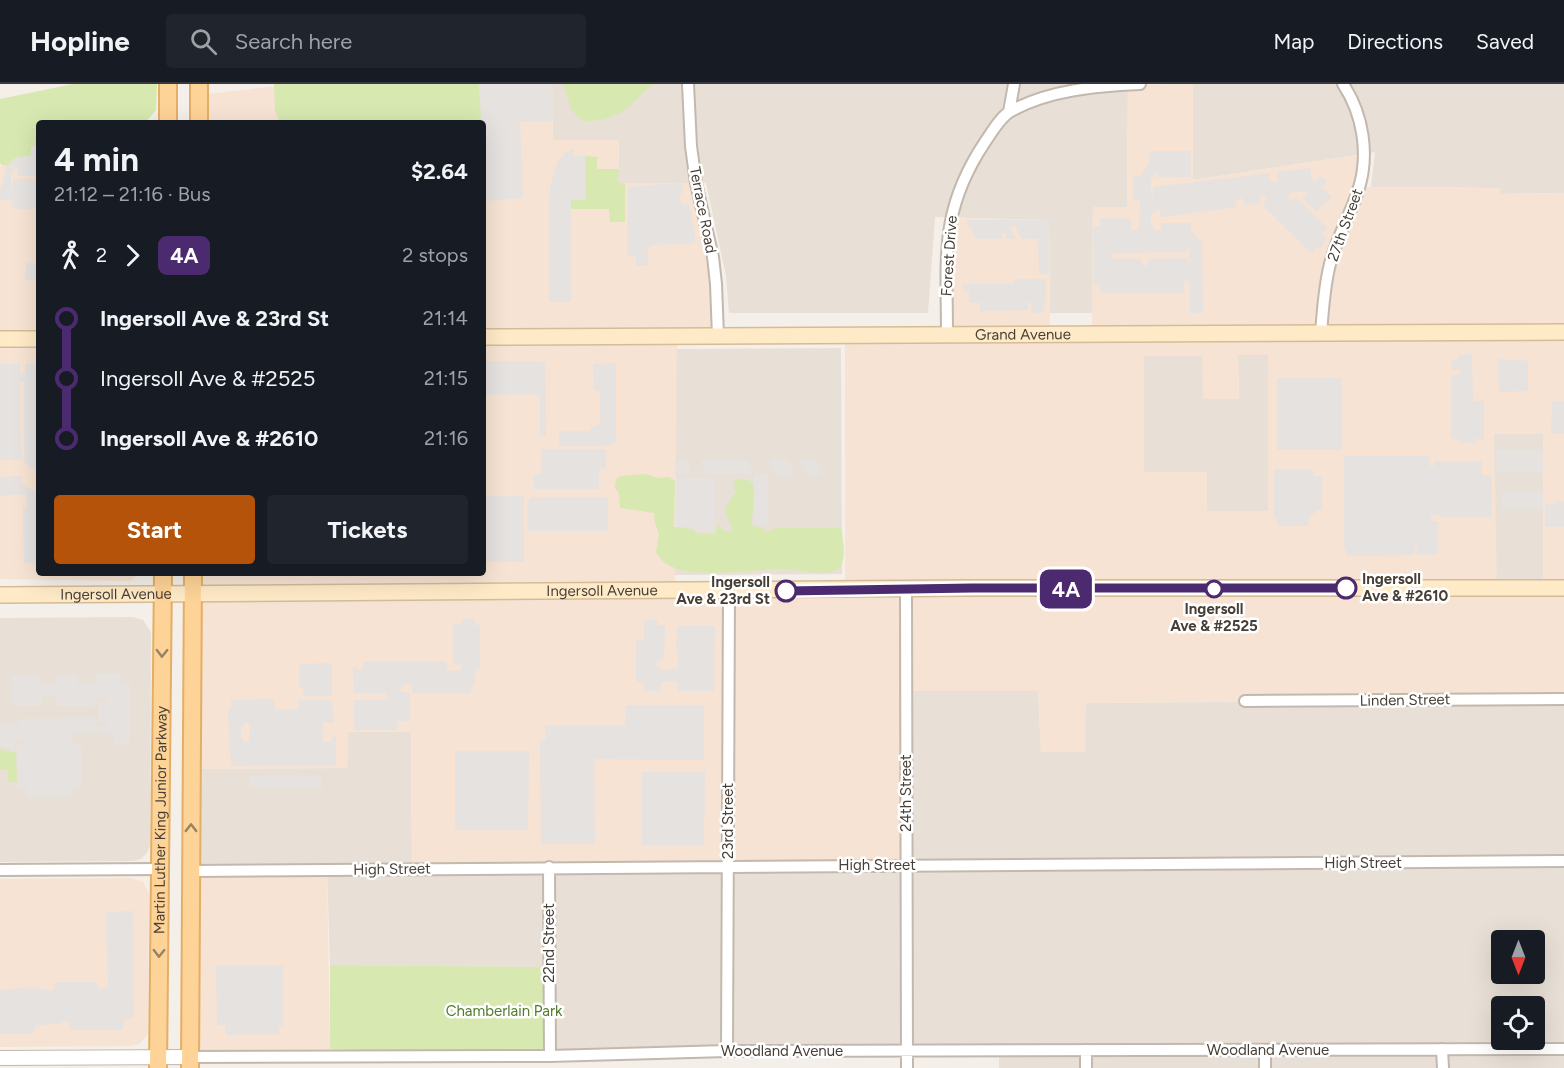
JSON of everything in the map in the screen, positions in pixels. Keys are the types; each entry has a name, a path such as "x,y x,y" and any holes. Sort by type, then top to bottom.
{"main road":[{"path":"168,84 168,115"},
{"path":"198,120 199,89"},
{"name":"Grand Avenue","path":"486,337 1564,332"},
{"path":"0,339 36,339"},
{"name":"Martin Luther King Junior Parkway","path":"158,1062 163,576"},
{"name":"Martin Luther King Junior Parkway","path":"190,1062 193,576"},
{"name":"Ingersoll Avenue","path":"0,594 1564,588"}],"street":[{"name":"Terrace Road","path":"688,84 691,146 716,284 718,336"},
{"path":"1009,112 1014,84"},
{"name":"Forest Drive","path":"947,334 947,241 956,196 968,167 995,127 1009,112 1023,105 1075,90 1140,84"},
{"name":"27th Street","path":"1321,333 1330,263 1359,188 1364,154 1362,125 1343,84"},
{"name":"24th Street","path":"906,590 908,1068"},
{"name":"23rd Street","path":"727,1051 729,591"},
{"name":"Linden Street","path":"1245,701 1564,699"},
{"name":"High Street","path":"191,871 1564,861"},
{"name":"22nd Street","path":"549,867 550,1056"},
{"path":"0,870 160,869"},
{"path":"1442,1049 1443,1068"},
{"name":"Woodland Avenue","path":"0,1058 20,1063 550,1056 727,1051 1564,1049"},
{"path":"1086,1050 1086,1068"},
{"path":"1265,1050 1265,1068"}],"shaded area":[{"path":"295,84 552,84 553,140 619,140 618,183 696,183 713,257 718,336 677,337 675,591 845,590 845,335 947,334 950,218 1049,220 1050,334 1092,334 1093,207 1127,207 1128,85 1193,84 1193,180 1364,154 1360,187 1500,188 1500,194 1564,193 1564,699 1086,703 1085,752 1041,752 1038,691 907,691 907,865 412,868 411,732 348,732 347,768 191,769 193,576 486,576 486,120 199,120 199,95","holes":["1238,355 1268,355 1268,511 1207,511 1207,472 1144,472 1144,356 1202,356 1203,399 1239,399","1494,434 1543,434 1543,587 1497,588"]},
{"path":"479,84 552,84 553,121 520,122 523,198 486,201 486,120 481,120"},
{"path":"552,84 1128,84 1127,207 1093,208 1092,313 1050,313 1049,220 935,217 928,313 729,313 726,276 706,183 618,183 619,140 553,141"},
{"path":"1193,84 1564,84 1564,193 1500,194 1499,188 1371,187 1375,152 1193,180"},
{"path":"36,141 36,576 136,576 130,581 0,579 0,169 7,143"},
{"path":"31,146 36,146 36,176 18,176 18,169 14,168 11,185 13,186 13,179 36,179 36,209 12,209 12,201 0,200 0,191 7,166 16,158 31,155"},
{"path":"574,149 574,156 585,156 586,200 571,200 571,302 549,302 551,183 557,163 564,154"},
{"path":"1150,151 1191,151 1191,177 1158,177 1157,171 1151,180 1151,195 1153,196 1154,187 1270,173 1270,179 1274,183 1277,180 1277,172 1310,168 1311,177 1315,181 1321,176 1327,181 1322,187 1332,197 1316,212 1303,198 1308,193 1307,191 1292,192 1287,198 1291,201 1296,197 1327,228 1322,234 1326,237 1321,249 1316,248 1311,253 1263,206 1267,198 1263,195 1260,196 1261,204 1244,205 1243,199 1240,198 1235,202 1236,207 1161,217 1160,209 1158,209 1151,215 1151,225 1156,231 1161,230 1161,223 1191,223 1191,231 1202,243 1203,313 1190,313 1190,283 1188,280 1184,281 1184,293 1101,293 1100,285 1093,284 1093,227 1100,226 1100,218 1131,219 1131,230 1139,228 1140,200 1133,200 1133,176 1140,176 1149,164","holes":["1187,245 1190,250 1189,266 1187,258 1148,259 1148,264 1145,266 1142,265 1141,259 1112,258 1112,253 1185,252"]},
{"path":"681,183 683,191 680,200 683,205 689,204 695,243 650,245 648,266 636,266 636,257 627,255 628,187"},
{"path":"967,220 1049,220 1049,274 1039,274 1038,239 1022,239 1015,226 1012,226 1011,229 1016,239 1006,239 1006,233 1003,233 1002,239 976,239 971,228 967,226"},
{"path":"27,263 36,263 36,280 24,280"},
{"path":"1014,279 1046,279 1044,313 1032,313 1031,302 1028,302 1028,310 980,311 980,303 969,302 969,292 963,290 963,284 1013,284"},
{"path":"841,348 842,574 675,575 676,349"},
{"path":"1472,354 1473,401 1484,401 1484,439 1475,439 1475,443 1460,443 1460,439 1451,439 1451,376 1460,375 1460,370 1451,370 1451,360 1457,360 1460,355"},
{"path":"1238,355 1268,355 1269,511 1207,512 1206,472 1144,472 1144,356 1203,356 1239,398"},
{"path":"1498,359 1528,361 1528,391 1499,392"},
{"path":"486,361 545,362 546,436 540,436 540,395 486,395"},
{"path":"616,363 616,443 606,446 559,446 559,431 590,431 591,428 600,424 600,391 594,390 593,364"},
{"path":"0,364 20,364 20,374 25,373 25,364 36,364 36,470 24,461 24,382 20,382 21,460 0,460"},
{"path":"1277,378 1342,378 1342,450 1277,450"},
{"path":"1552,401 1564,401 1564,434 1551,434"},
{"path":"1493,434 1543,434 1543,588 1496,588"},
{"path":"541,449 606,449 606,468 599,469 599,489 534,489 534,475 541,474"},
{"path":"1496,450 1543,450 1543,473 1496,473"},
{"path":"1344,456 1429,456 1430,466 1433,467 1435,461 1482,461 1482,475 1492,475 1492,517 1439,517 1439,514 1431,516 1431,521 1438,521 1437,553 1431,555 1417,555 1417,546 1415,546 1414,555 1347,556 1344,546"},
{"path":"816,459 822,474 807,475 800,460"},
{"path":"675,460 689,460 690,475 675,475"},
{"path":"700,460 747,460 753,474 706,474"},
{"path":"769,460 789,460 794,475 775,475"},
{"path":"1274,469 1312,469 1314,476 1322,476 1322,510 1317,510 1308,520 1309,526 1278,526 1276,517 1274,517"},
{"path":"754,474 768,474 768,525 754,525"},
{"path":"22,476 22,485 36,492 36,563 24,563 23,507 27,507 26,494 0,496 0,477"},
{"path":"676,478 715,478 715,532 695,532 695,527 676,527"},
{"path":"1502,492 1543,492 1543,509 1502,509"},
{"path":"486,496 524,496 524,562 486,562"},
{"path":"532,497 608,497 608,531 527,531 527,503"},
{"path":"1555,501 1564,501 1564,527 1545,527 1545,504 1555,504"},
{"path":"133,617 143,620 151,632 150,845 147,853 141,859 133,861 0,862 0,618"},
{"path":"462,619 475,619 475,625 480,625 480,668 475,669 475,684 471,685 471,693 412,693 412,684 406,684 401,687 400,691 410,693 410,721 398,721 397,730 354,730 354,700 385,700 388,697 385,693 354,693 353,666 361,671 363,662 446,661 448,671 461,670 462,664 453,664 453,624 462,624"},
{"path":"644,620 657,620 658,625 665,625 664,659 657,661 657,666 661,669 678,667 676,648 678,626 715,626 714,691 678,691 678,683 675,681 661,682 660,691 644,691 644,683 636,681 636,641 644,639"},
{"path":"332,663 332,696 304,696 303,687 299,687 299,664"},
{"path":"76,674 78,684 96,684 96,674 121,674 121,684 130,684 130,743 115,743 114,733 72,733 73,744 81,745 81,788 71,789 71,797 27,798 27,789 17,789 17,745 24,745 25,742 15,740 13,749 0,745 0,721 15,727 18,719 95,718 96,726 103,727 108,722 99,721 99,702 106,702 108,699 95,697 95,706 56,706 56,697 42,697 41,706 12,706 12,675 40,675 41,685 56,684 57,675"},
{"path":"906,691 1038,691 1041,752 1086,703 1564,699 1564,1068 999,1068 999,1051 550,1056 546,967 330,965 327,869 191,871 191,769 347,768 348,732 411,732 412,868"},
{"path":"274,699 275,709 296,710 299,708 299,700 332,700 334,723 323,723 322,739 324,742 330,742 336,734 336,765 231,766 228,710 231,709 231,700","holes":["247,722 250,725 249,740 247,742 241,737 241,727"]},
{"path":"626,705 704,705 704,760 594,759 595,844 541,844 540,740 546,740 545,725 625,725"},
{"path":"455,751 529,751 528,830 455,830"},
{"path":"642,772 705,772 704,845 642,845"},
{"path":"249,776 318,776 322,780 322,788 249,788"},
{"path":"327,869 330,1049 219,1050 190,1057 191,871"},
{"path":"130,878 143,882 149,894 148,1032 146,1037 139,1044 131,1046 0,1047 0,879"},
{"path":"133,911 134,1018 124,1019 123,1030 70,1030 70,1022 63,1021 61,1024 35,1025 33,1034 0,1034 0,990 34,987 52,991 55,982 97,982 98,989 108,988 106,912"},
{"path":"283,965 283,1025 279,1027 279,1034 226,1035 225,1025 217,1025 216,966"}],"green space":[{"path":"73,84 157,84 156,110 148,120 36,120 36,146 31,146 31,155 16,158 7,166 0,164 0,99"},
{"path":"274,84 479,84 482,120 279,120 275,110"},
{"path":"563,84 653,84 615,116 583,121 572,111"},
{"path":"585,156 597,157 597,169 619,169 618,183 625,183 625,222 610,222 609,209 571,209 571,200 585,200"},
{"path":"646,474 658,478 669,477 675,481 674,527 692,529 696,533 715,534 718,524 724,531 731,531 732,526 726,509 736,492 733,484 737,479 749,481 754,487 752,525 767,532 776,528 840,528 844,550 843,561 838,569 827,572 783,569 714,573 678,569 664,562 656,552 659,534 654,513 620,508 619,493 615,488 616,479 621,476"},
{"path":"0,749 16,753 17,782 8,782 8,770 0,770"},
{"name":"Chamberlain Park","path":"330,965 546,967 550,1056 330,1049"}],"bus line":[{"name":"4A","path":"786,591 972,588 1346,588"}],"place":[{"name":"Ingersoll Ave & #2610","path":"1346,588"},
{"name":"Ingersoll Ave & #2525","path":"1214,589"},
{"name":"Ingersoll Ave & 23rd St","path":"786,591"}]}
